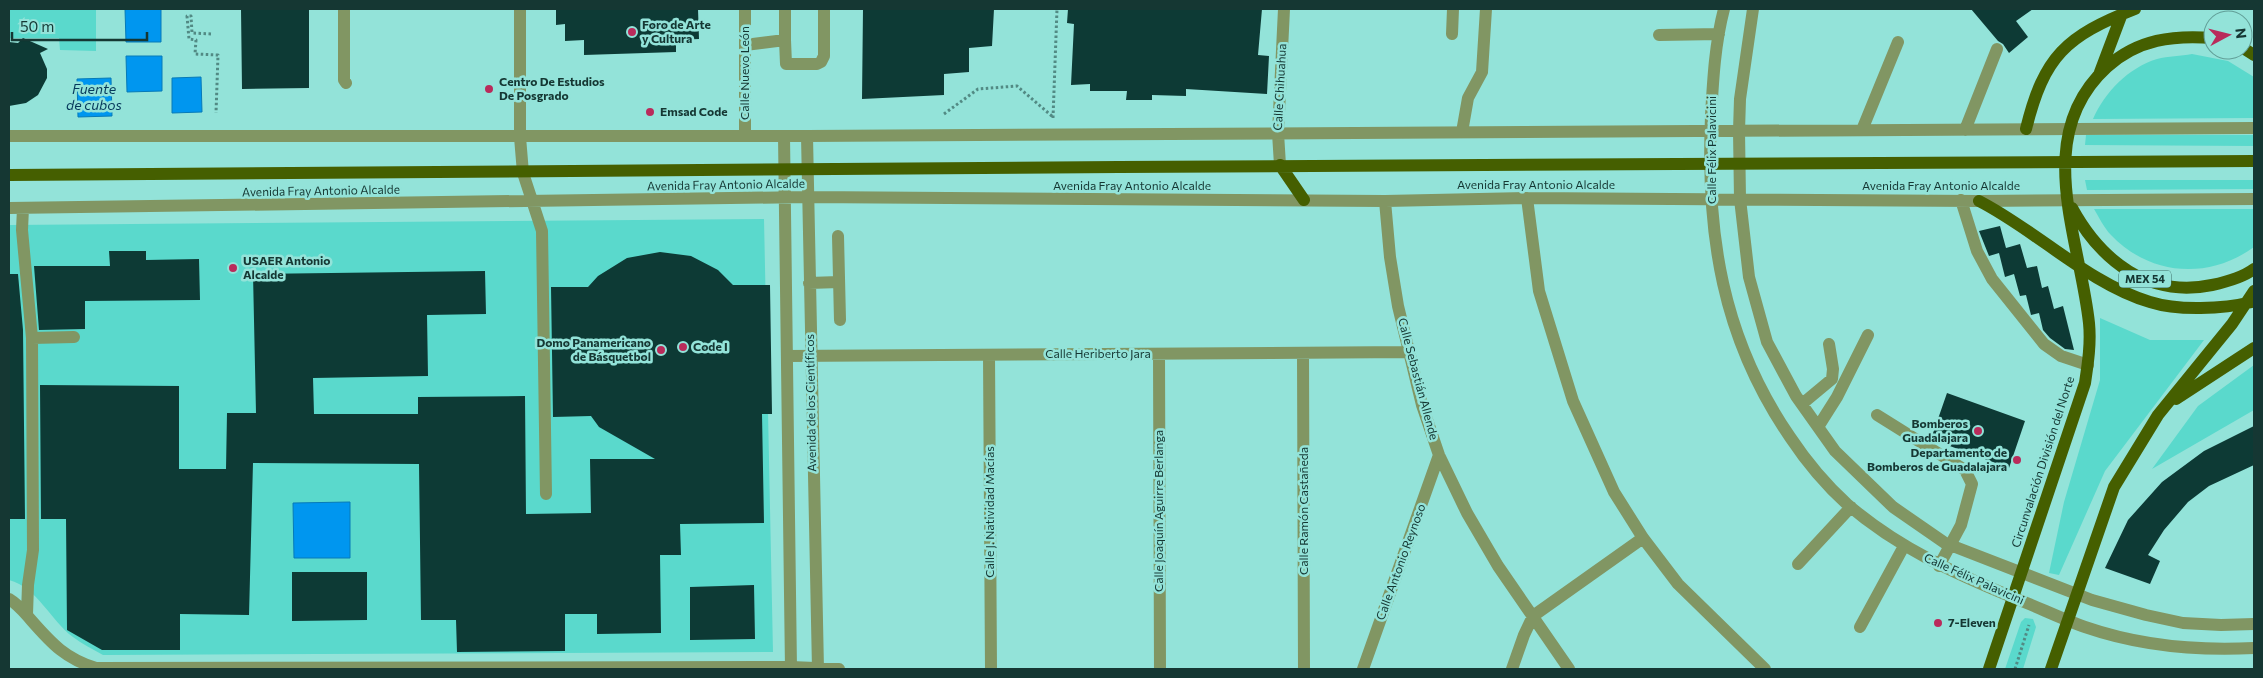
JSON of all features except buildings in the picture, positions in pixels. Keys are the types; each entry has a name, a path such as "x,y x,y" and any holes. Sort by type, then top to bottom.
{"main road":[{"path":"2026,129 2033,101 2040,84 2060,53 2088,30 2122,12 2135,9"},
{"name":"Circunvalación División del Norte","path":"2099,74 2122,12"},
{"name":"Circunvalación División del Norte","path":"1989,669 2085,383 2088,365 2090,346 2088,322 2067,200 2064,161 2069,129 2083,95 2099,74 2114,61 2131,50 2156,41 2185,36 2203,37"},
{"name":"Avenida Fray Antonio Alcalde","path":"9,175 523,173 784,168 1710,161 2254,161"},
{"path":"1280,165 1304,200"},
{"path":"1979,200 2004,214 2079,266 2120,290 2151,303 2196,308 2251,303"},
{"name":"Circunvalación División del Norte","path":"2067,200 2082,227 2098,248 2124,269 2146,280 2173,287 2201,287 2229,281 2254,269"},
{"path":"2050,669 2114,487 2166,406 2251,303 2254,291"},
{"path":"2166,406 2254,348"}],"street":[{"path":"344,9 344,80 346,83"},
{"path":"520,9 520,137 523,173 542,231 546,494"},
{"name":"Calle Nuevo León","path":"745,9 745,136"},
{"path":"785,9 786,64 821,62 824,56 824,9"},
{"name":"Calle Chihuahua","path":"1280,165 1278,133 1284,9"},
{"path":"1452,34 1453,9"},
{"path":"1462,132 1468,98 1482,72 1486,9"},
{"name":"Calle Félix Palavicini","path":"1724,9 1718,34 1710,131 1711,199 1721,279 1740,346 1769,407 1805,458 1851,507 1904,546 1939,566 2086,627 2140,642 2181,648 2221,650 2254,648"},
{"name":"Calle Félix Palavicini","path":"1754,9 1740,99 1739,131 1740,199 1749,277 1768,342 1802,404 1835,451 1893,507 1951,545 2076,593 2146,615 2183,623 2254,624"},
{"path":"1659,35 1718,34"},
{"path":"745,46 785,40"},
{"path":"1862,130 1898,42"},
{"path":"1965,130 1997,49"},
{"path":"9,136 806,136 2254,128"},
{"name":"Avenida de los Científicos","path":"784,136 791,668"},
{"name":"Avenida de los Científicos","path":"806,136 818,669"},
{"name":"Avenida Fray Antonio Alcalde","path":"9,208 808,197 1385,201 1528,198 2254,199"},
{"path":"1528,198 1539,291 1573,401 1614,492 1643,538 1678,584 1765,669"},
{"path":"1961,200 1977,251 1992,280 2044,344 2062,356 2088,365"},
{"name":"Calle Sebastián Allende","path":"1385,201 1390,257 1409,352 1422,405 1439,455 1467,513 1498,566 1569,669"},
{"path":"23,208 22,230 32,338 34,550 26,614"},
{"path":"838,236 840,320"},
{"path":"809,283 839,282"},
{"path":"1818,427 1838,396 1868,335"},
{"path":"32,338 74,337"},
{"path":"1802,404 1832,379 1833,369 1829,344"},
{"name":"Calle Heriberto Jara","path":"787,356 1409,352"},
{"name":"Calle Ramón Castañeda","path":"1303,353 1304,669"},
{"name":"Calle Joaquín Aguirre Berlanga","path":"1159,354 1160,669"},
{"name":"Calle J. Natividad Macías","path":"989,355 990,669"},
{"path":"1877,415 1965,470 1970,476 1972,484 1961,525 1939,566"},
{"name":"Calle Antonio Reynoso","path":"1363,669 1439,455"},
{"path":"1798,564 1851,507"},
{"path":"1512,669 1533,616 1643,538"},
{"path":"1860,627 1904,546"},
{"path":"9,599 19,605 59,650 78,663 96,668 840,669"}],"path":[{"path":"1052,135 1057,9"},
{"path":"211,34 192,33 191,16 187,16 189,40 196,40 196,54 218,55 216,113"},
{"path":"944,114 978,89 1017,86 1053,117"},
{"path":"2015,669 2029,625"}],"shaded area":[{"path":"9,9 96,9 96,51 60,50 59,38 9,38"},
{"path":"2192,54 2203,56 2203,60 2228,61 2254,77 2254,118 2093,119 2104,100 2127,75 2146,63 2166,57"},
{"path":"2086,135 2254,135 2254,146 2085,145"},
{"path":"2085,180 2254,180 2254,189 2087,190"},
{"path":"2094,209 2254,209 2254,247 2237,258 2199,269 2180,269 2162,266 2143,259 2126,249 2108,232"},
{"path":"764,219 773,652 103,655 73,637 36,597 19,584 9,580 9,225"},
{"path":"2100,318 2150,340 2204,340 2105,471 2059,575 2049,573 2064,502 2100,380"},
{"path":"2254,365 2254,410 2152,469 2198,406"},
{"path":"2025,618 2033,619 2036,627 2023,669 2005,669 2021,622"}],"water":[{"path":"125,9 161,9 161,42 126,42"},
{"name":"Fuente de cubos","path":"126,56 162,56 162,91 127,92"},
{"path":"201,77 202,112 172,113 172,78"},
{"name":"Fuente de cubos","path":"111,78 112,116 78,117 77,79"},
{"path":"350,502 350,558 294,558 293,503"}],"place":[{"name":"Foro de Arte y Cultura","path":"632,32"},
{"name":"Centro De Estudios De Posgrado","path":"489,89"},
{"name":"Emsad Code","path":"650,112"},
{"name":"USAER Antonio Alcalde","path":"233,268"},
{"name":"Code I","path":"683,347"},
{"name":"Domo Panamericano de Básquetbol","path":"661,350"},
{"name":"Bomberos Guadalajara","path":"1978,431"},
{"name":"Departamento de Bomberos de Guadalajara","path":"2017,460"},
{"name":"7-Eleven","path":"1938,623"}]}
